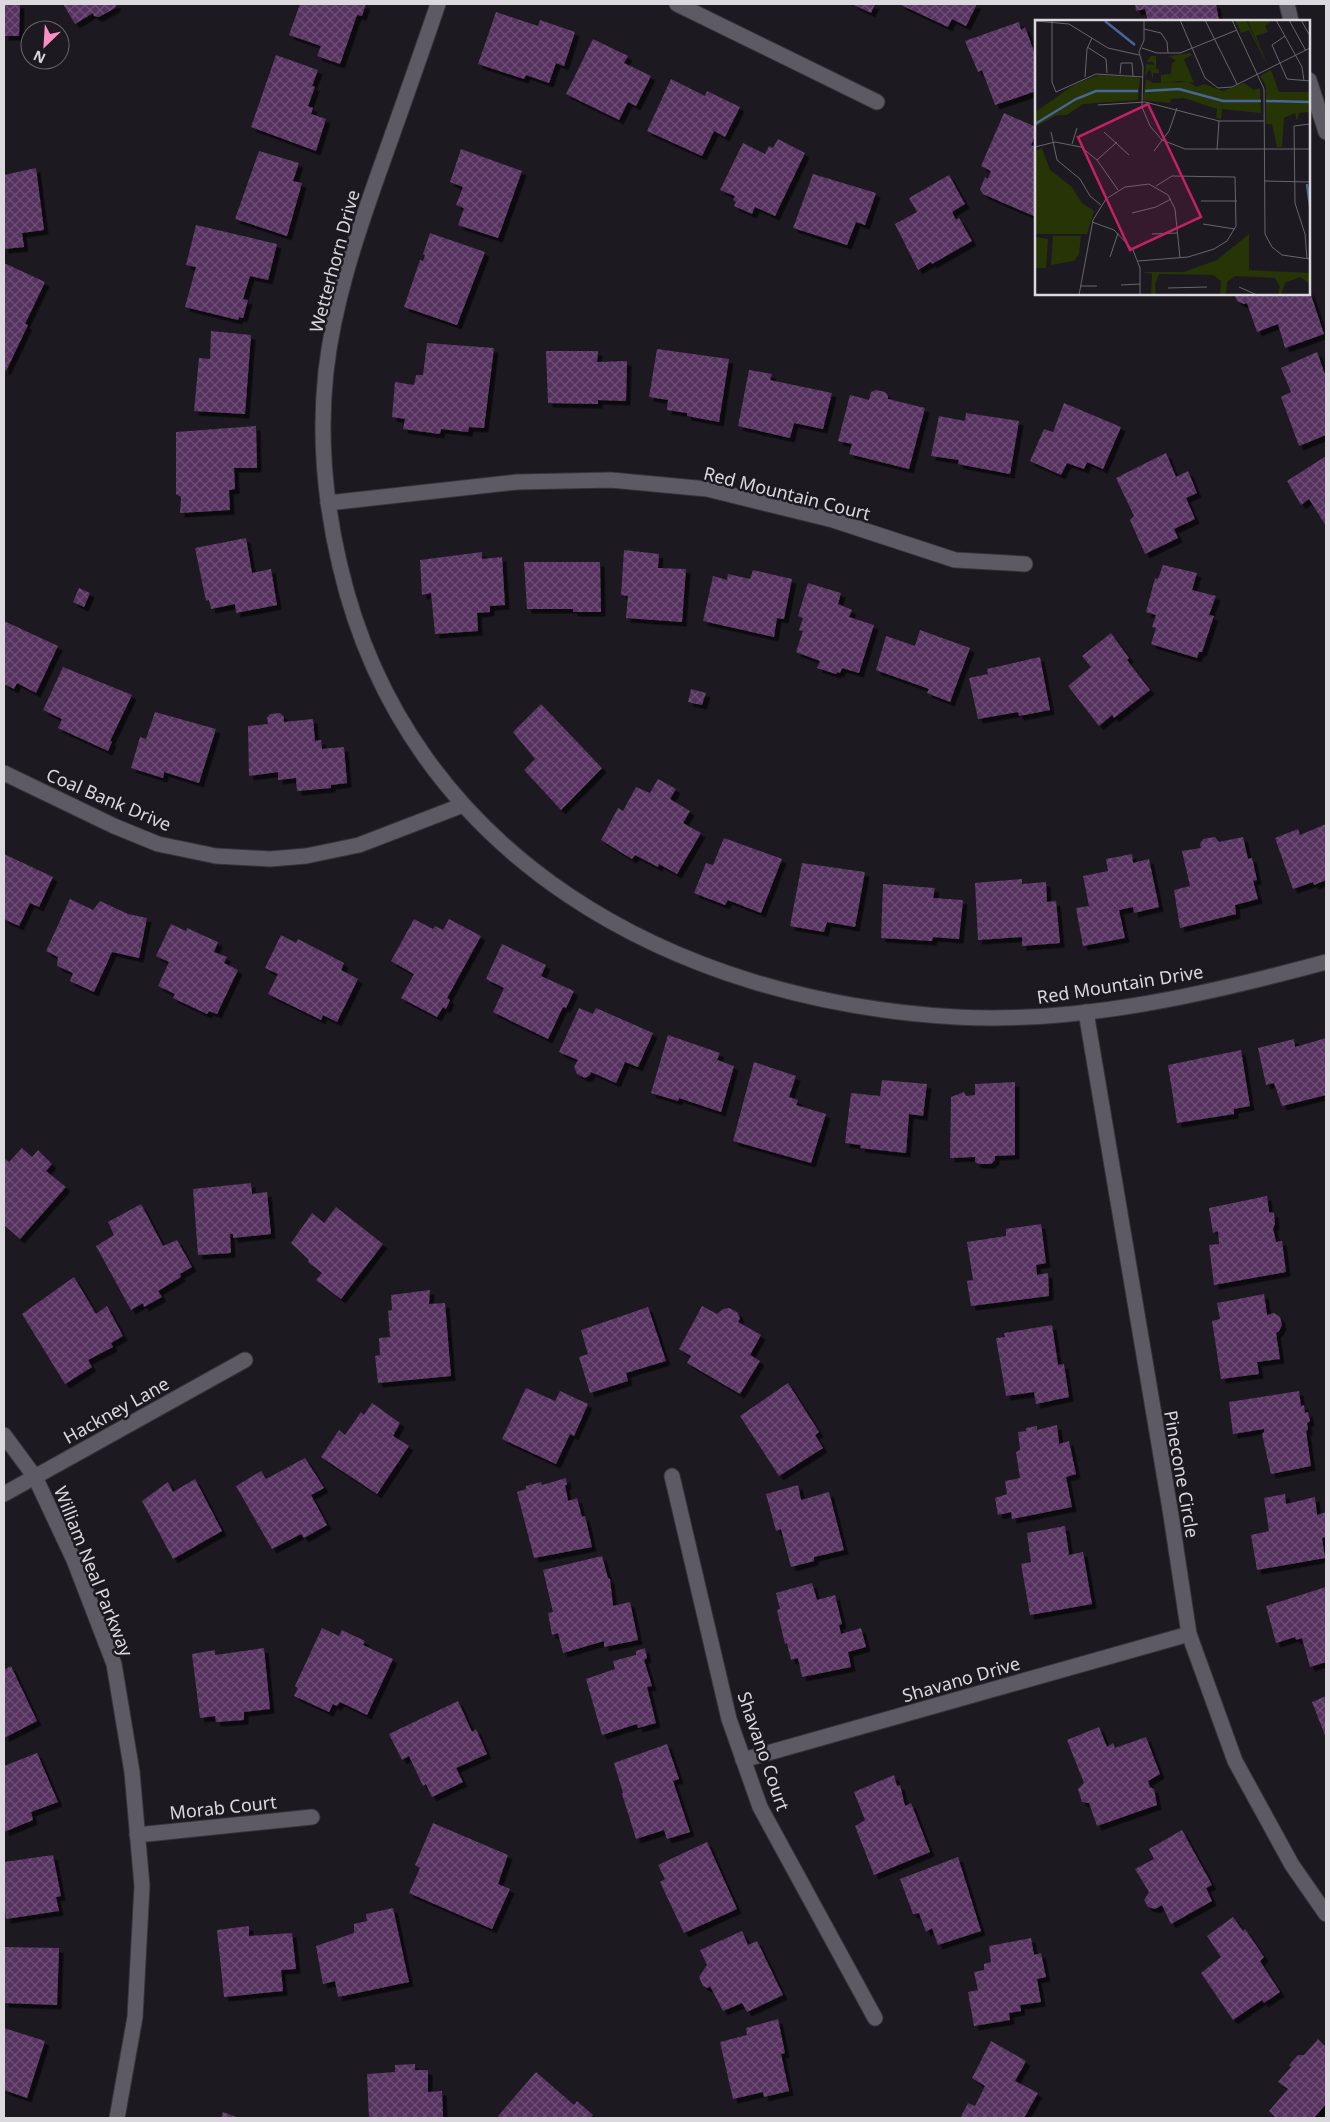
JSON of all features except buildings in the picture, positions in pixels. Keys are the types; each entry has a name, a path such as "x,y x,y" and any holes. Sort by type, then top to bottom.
{"street":[{"name":"Wetterhorn Drive","path":"438,4 356,240 336,311 326,373 324,438 328,504 333,536 345,588 365,650 387,695 423,754 463,805"},
{"path":"677,4 878,102"},
{"path":"1287,4 1291,20"},
{"path":"1310,83 1326,132"},
{"name":"Red Mountain Court","path":"328,504 517,482 611,480 707,490 833,520 955,560 1025,564"},
{"name":"Coal Bank Drive","path":"4,773 114,826 158,844 216,856 270,859 306,856 342,849 359,845 463,805"},
{"name":"Red Mountain Drive","path":"463,805 509,850 556,888 614,925 714,970 761,985 859,1007 958,1017 1038,1016 1086,1012 1252,982 1326,962"},
{"name":"Pinecone Circle","path":"1086,1012 1170,1509 1189,1634 1236,1761 1292,1865 1326,1914"},
{"name":"Hackney Lane","path":"4,1494 245,1360"},
{"name":"William Neal Parkway","path":"4,1434 35,1477 74,1560 114,1664 132,1772 142,1886 135,2017 117,2118"},
{"name":"Shavano Court","path":"672,1476 729,1719 760,1807 875,2018"},
{"name":"Shavano Drive","path":"743,1760 1189,1634"},
{"name":"Morab Court","path":"137,1835 312,1817"}]}
